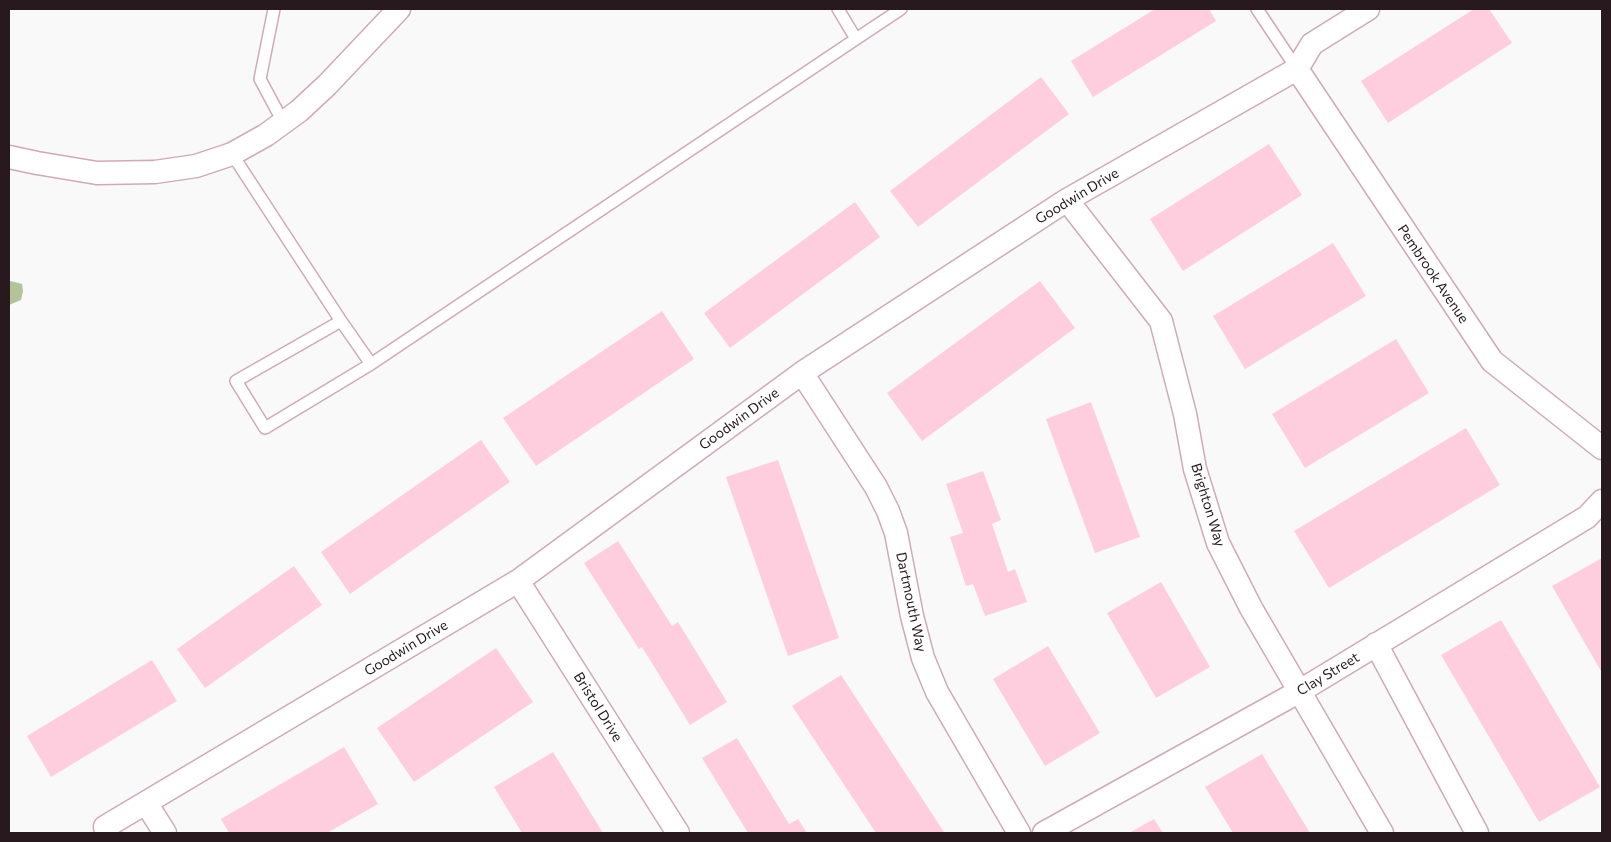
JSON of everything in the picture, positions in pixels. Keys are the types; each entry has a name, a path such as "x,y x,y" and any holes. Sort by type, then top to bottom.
{"street":[{"path":"9,157 97,173 155,172 188,167 232,154 266,135 299,111 327,85 399,9"},
{"path":"1298,70 1312,44 1368,9"},
{"name":"Goodwin Drive","path":"105,827 518,581 802,373 1067,200 1298,70"},
{"name":"Pembrook Avenue","path":"1298,70 1492,361 1602,448"},
{"name":"Brighton Way","path":"1067,200 1161,321 1185,414 1195,469 1218,543 1251,608 1382,833"},
{"name":"Dartmouth Way","path":"802,373 876,487 888,511 896,533 912,616 923,658 937,692 1019,833"},
{"name":"Clay Street","path":"1044,833 1300,691 1587,518 1602,500"},
{"name":"Bristol Drive","path":"518,581 678,833"},
{"path":"1376,644 1477,833"},
{"path":"146,803 165,833"}],"lane":[{"path":"274,9 260,79 283,122"},
{"path":"838,9 856,39"},
{"path":"341,321 236,380 266,428 371,364 902,9"},
{"path":"1258,9 1298,70"},
{"path":"232,154 371,364"}],"shaded area":[{"path":"9,282 22,284 23,291 21,300 9,305"}],"building":[{"path":"1155,9 1209,9 1216,21 1093,97 1071,61"},
{"path":"1474,9 1489,9 1512,43 1388,123 1361,81"},
{"path":"1041,77 1069,114 918,227 890,191"},
{"path":"1269,144 1302,195 1183,271 1150,219"},
{"path":"855,202 880,237 730,348 704,313"},
{"path":"1333,243 1366,296 1245,369 1213,316"},
{"path":"1040,281 1075,328 922,441 887,393"},
{"path":"662,311 694,359 536,466 503,418"},
{"path":"1396,339 1429,393 1305,468 1272,414"},
{"path":"1091,402 1140,537 1095,553 1046,419"},
{"path":"1466,428 1500,485 1329,588 1294,531"},
{"path":"481,440 510,482 350,594 321,552"},
{"path":"778,460 839,638 788,656 726,477"},
{"path":"983,471 1001,520 992,524 1008,572 1015,569 1027,602 985,616 973,584 966,586 950,537 963,533 946,484"},
{"path":"618,541 672,626 678,622 727,702 690,725 642,647 639,649 584,563"},
{"path":"1602,558 1602,673 1552,586"},
{"path":"294,566 322,605 205,688 177,649"},
{"path":"1161,582 1210,667 1156,698 1107,613"},
{"path":"1501,620 1600,787 1539,822 1441,655"},
{"path":"1048,646 1100,733 1045,766 993,679"},
{"path":"496,648 533,702 414,782 377,728"},
{"path":"152,660 177,701 51,777 27,736"},
{"path":"841,675 943,833 876,833 792,706"},
{"path":"737,738 789,824 798,819 807,833 748,833 702,758"},
{"path":"344,747 378,804 327,833 229,833 221,819"},
{"path":"553,752 603,833 522,833 494,787"},
{"path":"1262,754 1310,833 1233,833 1205,787"},
{"path":"1154,819 1163,833 1129,833"}]}
